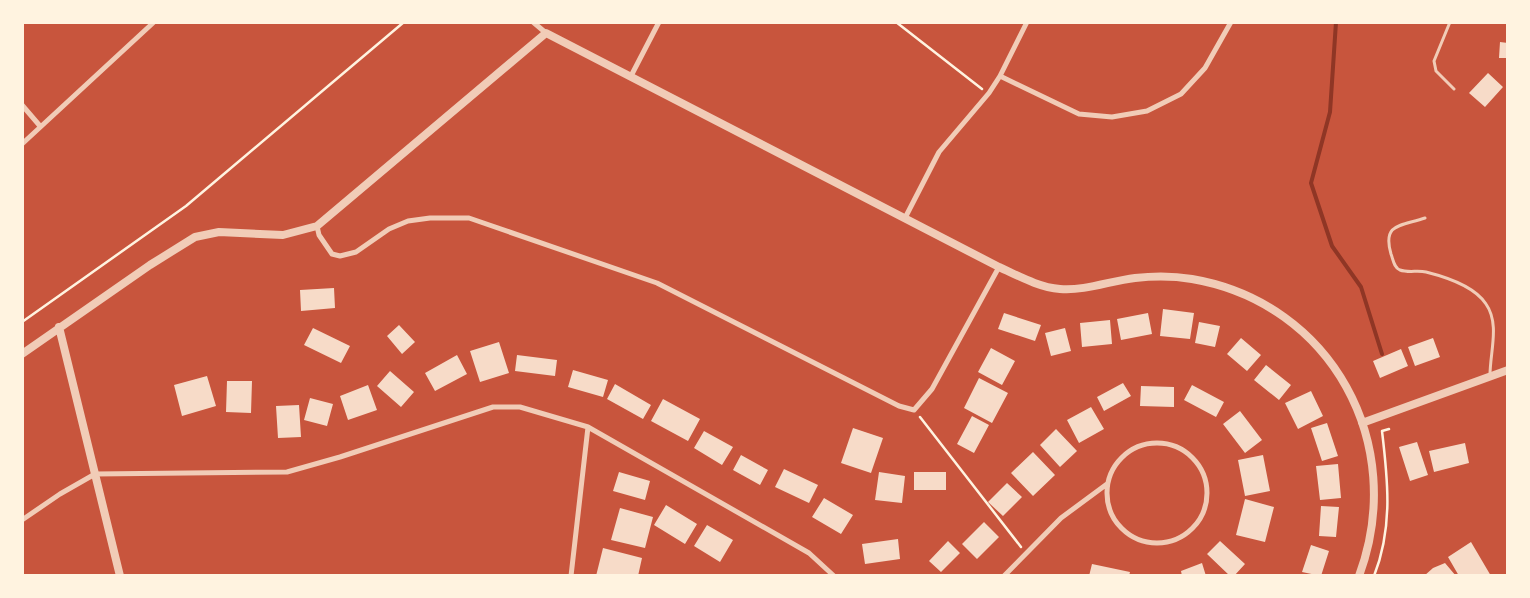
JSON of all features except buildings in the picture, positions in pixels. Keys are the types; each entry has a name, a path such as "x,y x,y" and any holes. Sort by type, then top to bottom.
{"street":[{"path":"22,144 154,22"},
{"path":"533,22 546,33 1000,268 1036,284 1056,288 1078,289 1134,278 1190,278 1249,296 1283,316 1307,335 1342,378 1362,423 1370,447 1375,479 1375,505 1372,535 1359,576"},
{"path":"631,76 659,22"},
{"path":"905,218 939,152 989,93 1000,76 1027,22"},
{"path":"1000,76 1079,114 1112,117 1147,111 1181,94 1205,68 1231,22"},
{"path":"22,354 150,265 195,237 219,232 283,235 317,226 546,33"},
{"path":"22,105 40,126"},
{"path":"317,226 319,235 332,254 340,256 356,252 389,229 408,221 469,218 657,283 899,406 914,410 932,389 1000,268"},
{"path":"60,327 120,576"},
{"path":"1362,423 1508,370"},
{"path":"22,520 60,494 95,474 287,472 340,457 493,407 520,407 588,426 809,553 834,576"},
{"path":"571,576 588,426"},
{"path":"1004,576 1061,518 1107,484 1113,468 1124,454 1138,446 1155,442 1172,444 1188,452 1199,465 1206,480 1207,497 1203,512 1188,532 1166,542 1150,543 1134,538 1121,529 1107,500 1107,484"}],"lane":[{"path":"1450,22 1434,61 1436,71 1454,90"},
{"path":"1425,218 1395,227 1389,233 1387,240 1395,267 1399,270 1426,272 1473,290 1486,303 1493,317 1490,376"}],"path":[{"path":"22,322 186,206 404,22"},
{"path":"896,22 989,93"},
{"path":"914,410 1026,553"},
{"path":"1374,576 1382,557 1388,525 1387,473 1382,431 1389,429"}],"waterway":[{"path":"1336,22 1330,112 1311,183 1332,246 1361,287 1382,354"}]}
